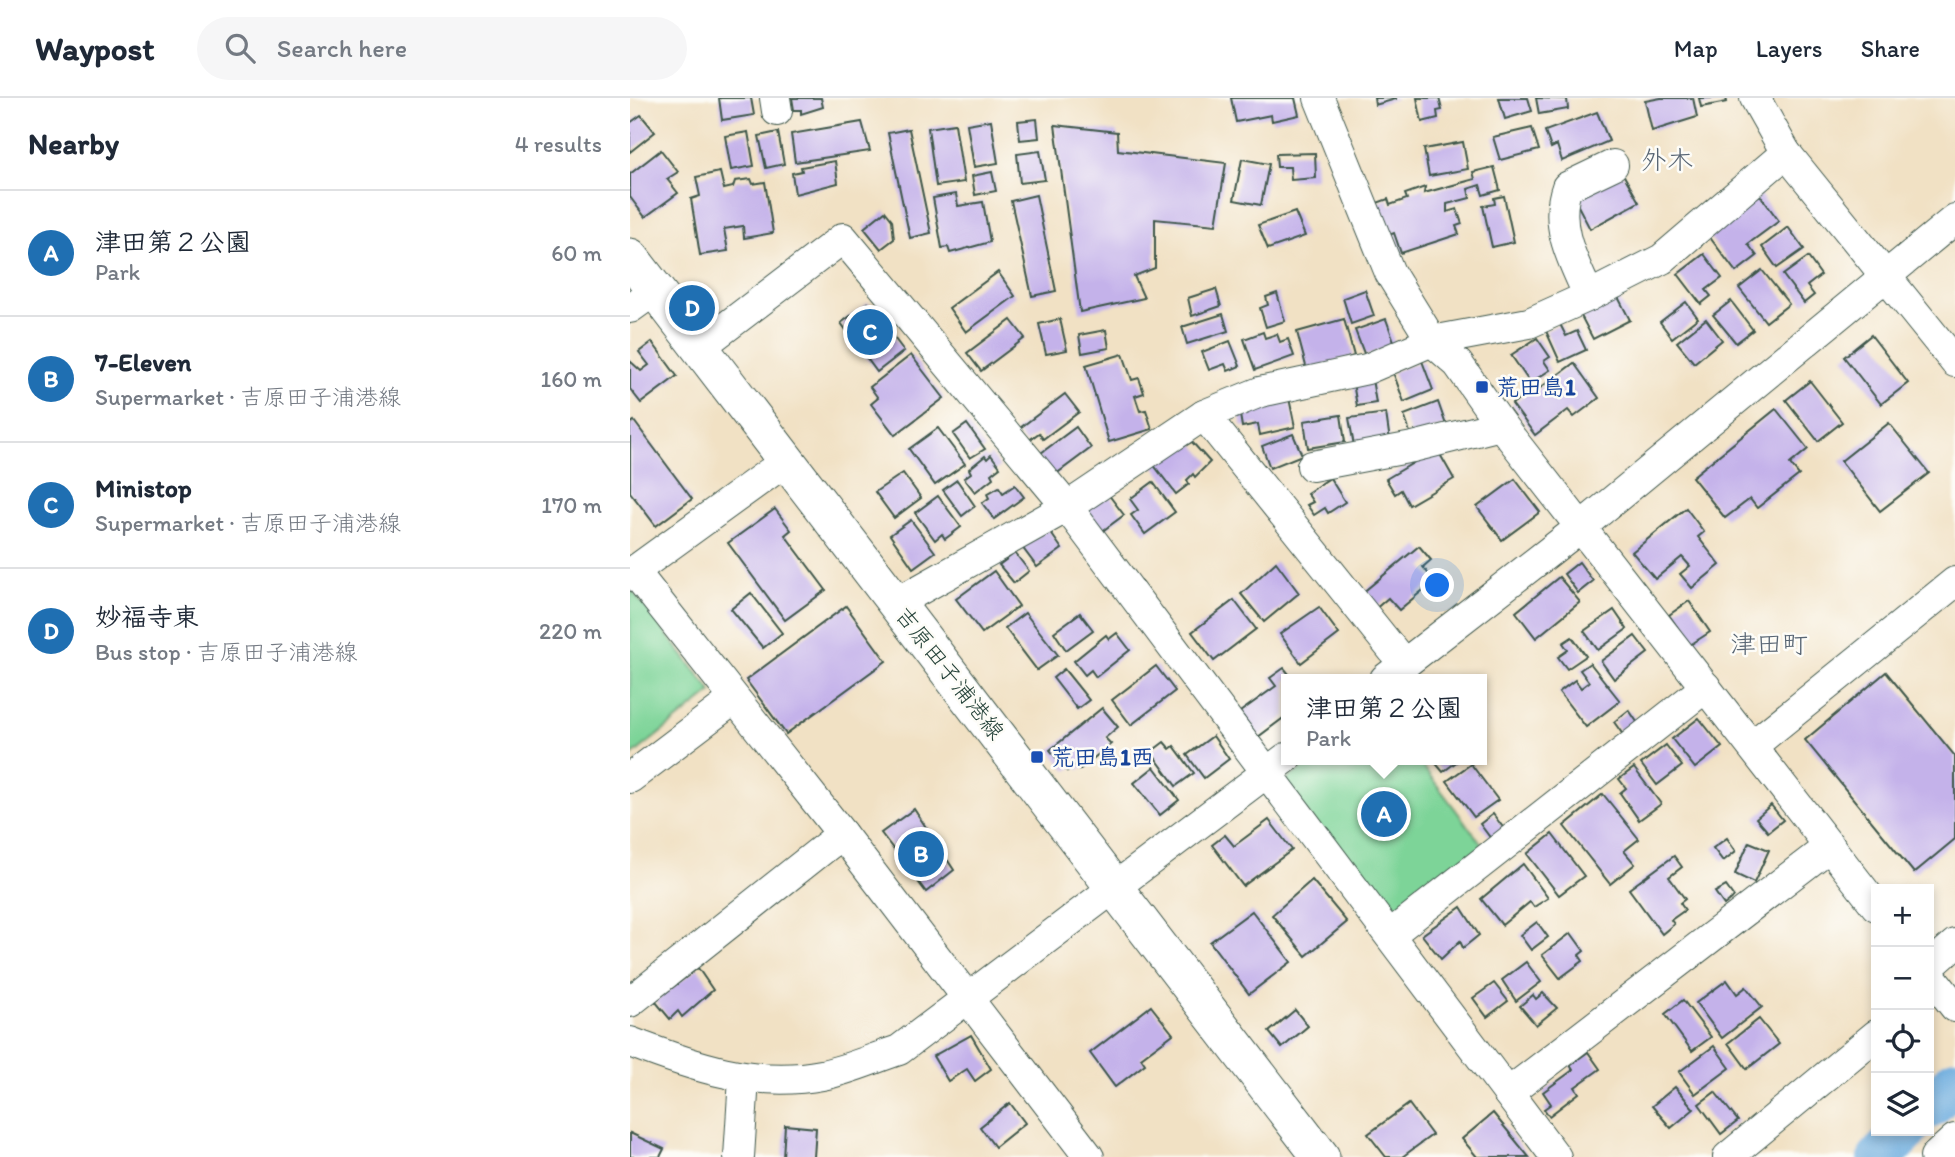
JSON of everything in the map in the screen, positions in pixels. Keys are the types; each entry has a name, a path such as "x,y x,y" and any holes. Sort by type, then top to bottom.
{"main road":[{"name":"吉原田子浦港線","path":"630,257 643,299 700,347 1321,1157"}],"street":[{"path":"1318,98 1390,273 1432,341 1458,364 1502,425 1871,899"},
{"path":"1755,98 1786,153 1888,275 1955,362"},
{"path":"896,603 1067,507 1204,415 1260,392 1367,369 1432,341 1529,323 1589,296 1662,259 1786,153"},
{"path":"1589,296 1573,261 1562,227 1562,202 1567,187 1613,165"},
{"path":"1204,415 1394,671 1581,527 1955,219"},
{"path":"700,347 843,237 1278,765 1391,934 1556,1157"},
{"path":"1312,466 1413,447 1502,425"},
{"path":"786,461 632,572 842,834 1089,1157"},
{"path":"1752,746 1955,582"},
{"path":"1391,934 1706,687"},
{"path":"630,778 733,699"},
{"path":"630,1042 678,1060 744,1078 822,1075 899,1049 969,1000 1278,765"},
{"path":"630,1002 842,834"},
{"path":"1508,1093 1830,846"},
{"path":"1936,985 1955,944"},
{"path":"1728,1157 1871,1039"},
{"path":"739,1157 744,1078"},
{"path":"1935,1157 1955,1139"}],"green space":[{"path":"630,588 712,692 630,757"},
{"path":"1306,765 1422,765 1484,847 1388,920 1284,782"}],"building":[{"path":"719,98 751,98 754,115 722,120"},
{"path":"792,98 821,98 823,107 801,114 801,110 794,110"},
{"path":"1231,98 1295,98 1299,115 1272,121 1271,115 1236,122"},
{"path":"1374,98 1396,98 1396,99 1375,105"},
{"path":"1417,98 1439,98 1442,110 1437,111 1438,118 1422,122"},
{"path":"1499,98 1528,98 1532,111 1505,119"},
{"path":"1536,98 1567,99 1568,109 1539,114"},
{"path":"1693,98 1697,117 1652,131 1645,101"},
{"path":"1699,98 1726,98 1727,102 1701,107"},
{"path":"1597,112 1609,141 1562,161 1557,145 1551,148 1545,131"},
{"path":"641,115 655,132 630,152 630,123"},
{"path":"1037,119 1039,138 1020,140 1018,121"},
{"path":"991,120 998,163 974,167 967,124"},
{"path":"862,122 870,151 795,162 791,134"},
{"path":"955,124 964,182 936,186 928,128"},
{"path":"1055,125 1117,132 1118,150 1226,163 1216,225 1155,219 1155,268 1134,276 1144,298 1080,312"},
{"path":"1532,128 1539,150 1500,160 1493,137"},
{"path":"909,129 931,233 910,238 888,133"},
{"path":"748,132 754,166 731,170 725,136"},
{"path":"778,132 784,164 766,168 759,136"},
{"path":"1463,142 1468,169 1429,176 1424,149"},
{"path":"661,150 678,172 667,179 678,193 645,217 630,197 630,174"},
{"path":"1040,151 1045,180 1020,183 1017,154"},
{"path":"1315,153 1316,178 1291,180 1290,167 1277,167 1276,154"},
{"path":"1242,159 1269,164 1261,205 1234,200"},
{"path":"835,161 838,183 795,194 792,173 802,171 801,167"},
{"path":"1494,167 1500,190 1483,195 1480,185 1468,189 1470,198 1447,204 1447,212 1457,209 1462,224 1456,226 1459,234 1401,253 1394,233 1384,237 1374,204 1388,199 1390,205 1407,199 1405,194 1425,187 1424,193 1475,179 1473,172"},
{"path":"720,172 724,189 733,187 735,181 751,179 753,184 765,182 773,233 744,238 743,226 724,229 728,251 700,255 691,199 700,196 696,177"},
{"path":"992,172 996,191 975,195 972,176"},
{"path":"1623,174 1639,202 1590,229 1574,198"},
{"path":"956,194 958,206 983,202 990,242 950,253 948,247 942,248 933,198"},
{"path":"1036,195 1056,291 1032,296 1011,201"},
{"path":"1760,195 1779,221 1748,244 1757,256 1736,272 1708,235"},
{"path":"1504,196 1514,242 1492,247 1483,206 1495,204 1494,198"},
{"path":"885,211 892,220 894,239 881,249 864,228"},
{"path":"1295,212 1305,236 1268,249 1258,225"},
{"path":"1788,227 1804,249 1777,268 1762,247"},
{"path":"1704,254 1722,278 1706,290 1711,296 1701,304 1678,274"},
{"path":"1808,257 1821,275 1807,286 1814,295 1804,303 1783,275"},
{"path":"1762,270 1789,304 1766,322 1739,288"},
{"path":"998,272 1015,296 966,332 949,308"},
{"path":"1216,289 1221,306 1192,316 1188,298"},
{"path":"1365,290 1374,316 1351,324 1343,298"},
{"path":"1277,293 1285,321 1266,327 1260,308 1268,305 1266,297"},
{"path":"1617,295 1630,320 1593,339 1580,314"},
{"path":"1731,301 1753,330 1736,343 1713,315"},
{"path":"1686,302 1698,318 1672,338 1660,322"},
{"path":"868,303 904,351 877,372 841,323"},
{"path":"1223,314 1228,331 1187,344 1182,327"},
{"path":"1060,319 1067,350 1046,354 1039,324"},
{"path":"1344,319 1354,356 1307,370 1297,332"},
{"path":"1386,319 1395,344 1365,356 1355,330"},
{"path":"1706,319 1722,340 1694,363 1677,342"},
{"path":"1011,320 1025,338 981,371 967,353"},
{"path":"1560,324 1566,336 1577,331 1586,350 1560,362 1546,331"},
{"path":"1106,330 1109,348 1082,353 1079,335"},
{"path":"1263,332 1265,338 1277,334 1280,342 1288,339 1294,356 1255,370 1244,339"},
{"path":"1871,335 1908,383 1881,404 1844,357"},
{"path":"1537,338 1550,357 1544,361 1550,370 1530,383 1511,355"},
{"path":"1230,341 1240,366 1228,371 1225,364 1209,370 1202,352"},
{"path":"652,342 677,376 641,403 630,389 630,361 641,371 649,365 639,352"},
{"path":"1123,354 1132,380 1139,378 1144,393 1135,396 1140,411 1146,410 1152,429 1109,442 1086,365"},
{"path":"911,355 944,398 895,435 871,404 878,398 870,387"},
{"path":"1422,361 1433,390 1404,402 1393,372"},
{"path":"1574,363 1599,398 1574,417 1568,410 1535,435 1512,404 1534,388 1536,391"},
{"path":"1372,379 1376,403 1357,406 1353,383"},
{"path":"1810,381 1842,422 1818,441 1786,400"},
{"path":"1065,394 1079,412 1043,439 1039,433 1025,443 1016,431"},
{"path":"1289,398 1295,427 1260,435 1258,424 1242,427 1239,409"},
{"path":"1438,402 1446,425 1412,438 1404,415"},
{"path":"1776,409 1808,449 1790,464 1799,475 1757,508 1750,499 1725,518 1692,477"},
{"path":"1386,413 1390,441 1354,446 1349,418"},
{"path":"1341,415 1345,442 1308,448 1304,421"},
{"path":"634,421 692,499 656,526 630,492 630,424"},
{"path":"1889,423 1929,473 1880,511 1841,461"},
{"path":"967,424 985,449 970,458 953,434"},
{"path":"1076,427 1091,448 1052,477 1037,456"},
{"path":"938,428 965,464 935,485 909,449"},
{"path":"1293,434 1302,455 1270,468 1262,446"},
{"path":"1192,442 1210,462 1195,477 1193,474 1187,480 1189,484 1176,494 1153,464"},
{"path":"1437,449 1454,479 1409,505 1401,490 1395,494 1386,479"},
{"path":"991,455 1000,467 991,474 993,478 975,492 964,478 971,473 969,469 985,456 987,459"},
{"path":"903,473 921,498 894,518 875,492"},
{"path":"1330,478 1345,502 1328,513 1325,508 1314,515 1307,505 1313,502 1307,493"},
{"path":"1515,479 1540,512 1502,540 1477,507"},
{"path":"957,480 975,506 962,516 943,490"},
{"path":"1153,482 1175,512 1145,534 1131,515 1138,510 1130,499"},
{"path":"1015,485 1024,497 994,519 982,503 989,498 987,494 999,487 1003,493"},
{"path":"1105,490 1124,515 1097,535 1078,510"},
{"path":"938,496 961,527 945,539 942,534 935,540 915,513"},
{"path":"1686,508 1704,532 1698,537 1720,565 1692,588 1680,574 1690,566 1682,557 1655,579 1632,552"},
{"path":"775,509 791,530 785,535 826,590 785,620 728,543"},
{"path":"911,520 935,552 913,568 890,535"},
{"path":"1048,529 1062,549 1037,567 1022,547"},
{"path":"1419,546 1431,560 1423,567 1434,581 1399,610 1388,598 1374,610 1361,594"},
{"path":"1015,553 1029,571 1014,583 999,565"},
{"path":"1276,562 1299,593 1264,622 1241,594"},
{"path":"1579,562 1593,581 1578,593 1564,574"},
{"path":"994,571 1019,606 982,633 956,599"},
{"path":"1559,577 1580,602 1536,638 1516,612"},
{"path":"751,593 782,633 763,648 731,609"},
{"path":"1234,600 1256,629 1214,661 1192,632"},
{"path":"1689,601 1710,632 1690,645 1669,615"},
{"path":"846,606 886,661 786,734 746,680"},
{"path":"1319,607 1339,634 1301,663 1280,634"},
{"path":"1614,610 1627,629 1598,650 1584,631"},
{"path":"1025,613 1058,655 1037,670 1005,628"},
{"path":"1080,613 1093,630 1066,650 1054,632"},
{"path":"1117,633 1130,650 1096,677 1091,670 1085,675 1074,661 1106,635 1109,639"},
{"path":"1635,636 1648,653 1614,679 1601,661"},
{"path":"1572,637 1586,656 1567,669 1558,657 1568,650 1563,643"},
{"path":"1590,663 1620,701 1586,727 1559,692 1575,680 1581,688 1589,682 1580,670"},
{"path":"1156,666 1175,691 1131,725 1112,700"},
{"path":"1284,668 1289,674 1281,674 1281,720 1258,737 1240,712 1276,686 1270,678"},
{"path":"1064,669 1089,700 1077,709 1053,678"},
{"path":"1886,672 1955,756 1955,839 1914,873 1805,740"},
{"path":"1102,708 1118,727 1105,738 1111,744 1079,770 1075,765 1067,771 1050,750"},
{"path":"1629,710 1639,725 1624,736 1614,722"},
{"path":"1699,718 1722,747 1695,768 1672,739"},
{"path":"1213,736 1229,759 1204,778 1187,755"},
{"path":"1164,742 1170,749 1174,746 1194,773 1176,786 1151,752"},
{"path":"1666,745 1682,766 1657,785 1641,764"},
{"path":"1437,765 1452,765 1443,772"},
{"path":"1472,765 1498,800 1474,817 1447,781"},
{"path":"1154,767 1179,800 1160,815 1134,783"},
{"path":"1634,768 1661,804 1639,820 1620,793 1626,788 1619,779"},
{"path":"1603,794 1639,839 1624,851 1635,864 1610,884 1564,826"},
{"path":"1771,805 1783,820 1768,832 1756,818"},
{"path":"914,809 954,870 926,892 881,833"},
{"path":"1493,814 1505,830 1492,840 1480,824"},
{"path":"1269,820 1292,850 1243,886 1212,845 1225,835 1234,846"},
{"path":"1552,834 1584,876 1559,895 1527,854"},
{"path":"1727,838 1736,851 1723,861 1713,848"},
{"path":"1749,842 1769,850 1754,883 1735,874"},
{"path":"1674,856 1682,867 1669,877 1685,899 1680,903 1685,910 1671,920 1674,924 1662,934 1629,889"},
{"path":"1523,864 1548,898 1534,907 1530,902 1502,925 1481,899"},
{"path":"1312,880 1347,922 1306,956 1272,915"},
{"path":"1726,886 1734,897 1724,905 1715,892"},
{"path":"1461,907 1479,935 1463,948 1460,941 1441,959 1422,935"},
{"path":"1252,911 1291,962 1249,994 1210,942"},
{"path":"1537,922 1548,937 1531,950 1520,935"},
{"path":"1571,933 1584,951 1579,955 1583,961 1560,978 1542,955"},
{"path":"1526,962 1541,982 1516,1001 1502,980"},
{"path":"698,968 713,990 682,1017 678,1011 670,1019 655,1001"},
{"path":"1727,980 1737,994 1746,987 1762,1007 1722,1038 1696,1003"},
{"path":"1494,983 1508,1001 1487,1017 1473,998"},
{"path":"1543,993 1557,1008 1536,1025 1520,1006 1533,995 1536,999"},
{"path":"1683,1000 1711,1037 1692,1051 1665,1014"},
{"path":"1151,1006 1173,1034 1141,1058 1145,1064 1115,1087 1090,1053"},
{"path":"1295,1010 1308,1026 1282,1048 1269,1032"},
{"path":"1759,1019 1779,1044 1747,1069 1728,1043"},
{"path":"971,1035 991,1069 975,1081 967,1069 948,1081 933,1056"},
{"path":"1714,1046 1730,1068 1695,1094 1679,1072"},
{"path":"1588,1052 1600,1069 1575,1087 1579,1093 1549,1116 1544,1109 1551,1104 1543,1092 1573,1070 1570,1065"},
{"path":"1675,1087 1694,1109 1671,1128 1652,1106"},
{"path":"1715,1092 1738,1121 1721,1134 1699,1104"},
{"path":"1010,1103 1025,1123 995,1147 980,1127"},
{"path":"1409,1104 1432,1135 1402,1157 1386,1157 1368,1134"},
{"path":"1493,1113 1529,1157 1477,1157 1462,1139"},
{"path":"785,1125 816,1128 814,1157 783,1157"},
{"path":"630,1133 664,1149 660,1157 630,1157"}],"waterway":[{"path":"1934,1102 1955,1081"},
{"path":"1880,1157 1901,1136"}],"place":[{"name":"妙福寺東","path":"692,308"},
{"name":"Ministop","path":"870,332"},
{"name":"荒田島1","path":"1482,387"},
{"name":"荒田島1西","path":"1037,757"},
{"name":"津田第２公園","path":"1384,814"},
{"name":"7-Eleven","path":"921,854"}],"district":[{"name":"外木","path":"1667,160"},
{"name":"津田町","path":"1769,644"}]}
